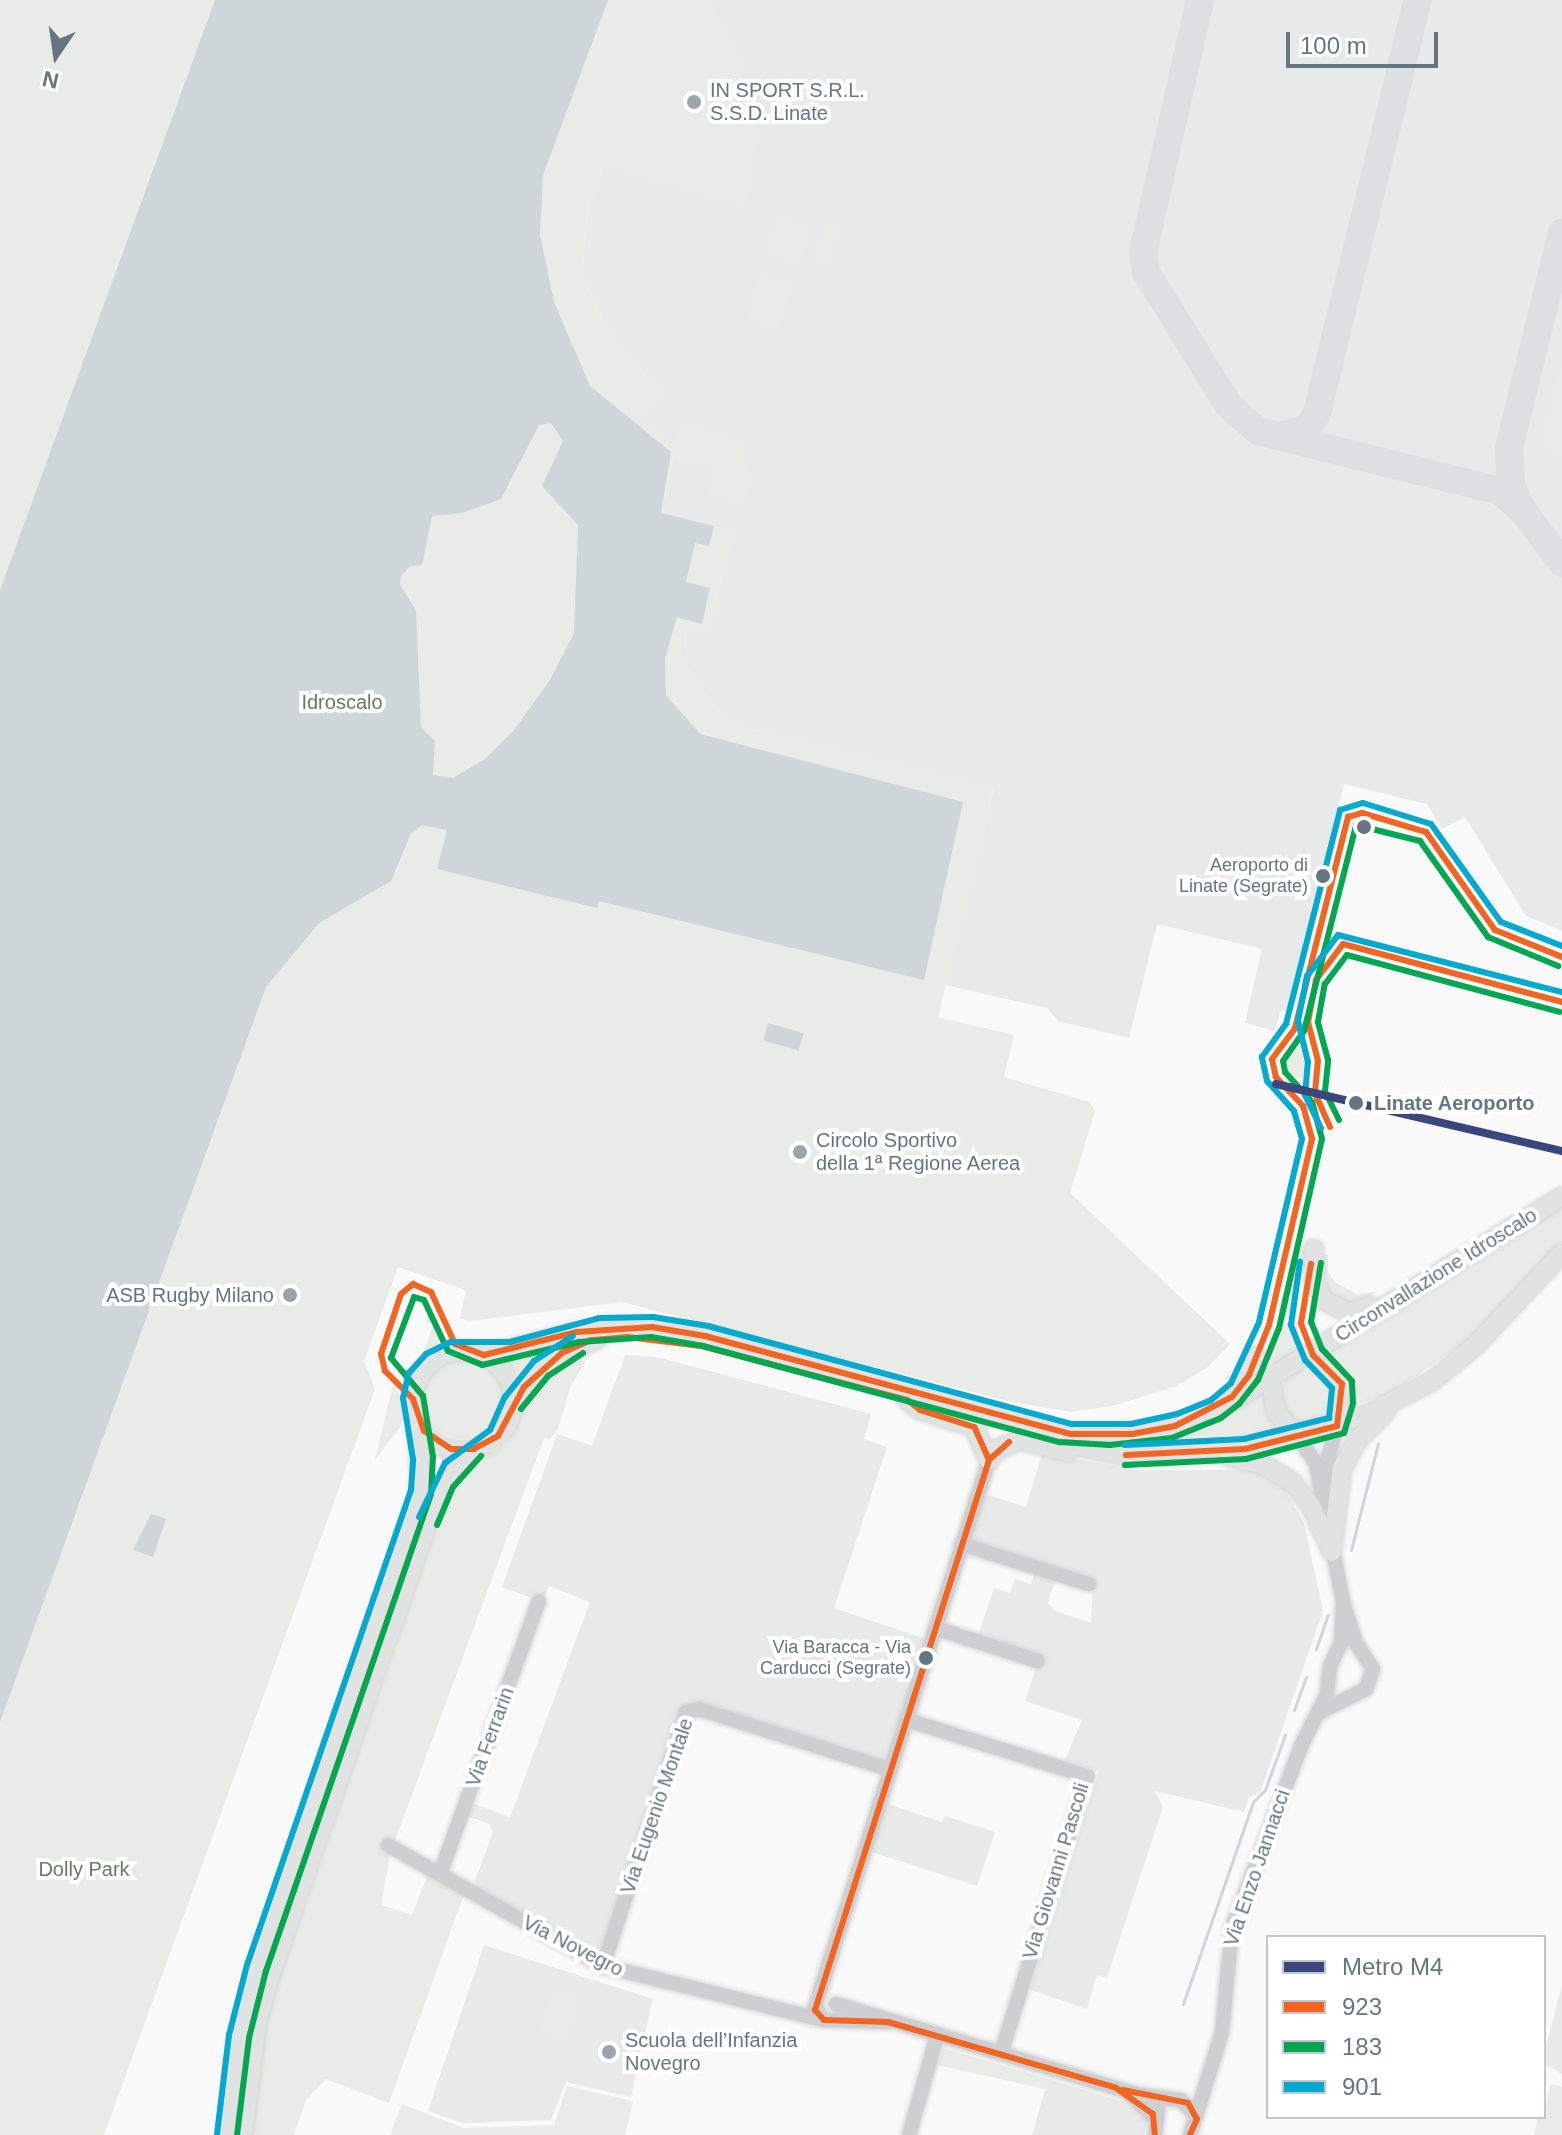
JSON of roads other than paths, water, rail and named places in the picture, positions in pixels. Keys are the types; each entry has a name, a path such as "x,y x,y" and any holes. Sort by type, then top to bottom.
{"main road":[{"name":"Circonvallazione Idroscalo","path":"484,1355 589,1330 652,1327 705,1336 1071,1434 1157,1431 1216,1409 1562,1197"},
{"path":"1314,1249 1319,1292 1335,1309 1359,1312 1409,1288"},
{"path":"1332,1552 1335,1492 1344,1463 1365,1431 1397,1401 1485,1337 1562,1253"},
{"path":"243,2135 257,2022 271,1972 436,1498 452,1470 474,1449 504,1429 513,1403 541,1368 576,1345 628,1337 701,1346 1098,1452"},
{"path":"227,2135 239,2036 256,1968 421,1492 418,1423 413,1399 425,1368 453,1352 484,1355 506,1375 513,1403"},
{"path":"1311,1353 1342,1384 1344,1398 1337,1426"},
{"path":"1216,1409 1239,1389 1256,1356"},
{"path":"1270,1377 1276,1412 1298,1437"},
{"path":"907,1400 920,1410 976,1428 989,1460 998,1449 1020,1440 1068,1452 1239,1458 1276,1471 1307,1500 1332,1552"},
{"path":"1176,1455 1245,1449 1298,1437 1337,1426 1397,1401"},
{"path":"418,1423 441,1445 474,1449"}],"street":[{"name":"Via Enzo Jannacci","path":"1332,1552 1328,1464 1337,1426"},
{"name":"Via Enzo Jannacci","path":"1298,1437 1317,1468 1343,1602 1363,1654 1372,1665 1372,1680 1363,1692 1350,1695 1316,1717"},
{"path":"826,1969 836,2013 826,2020 816,2005 826,1969 989,1460"},
{"path":"961,1544 1089,1584"},
{"name":"Via Ferrarin","path":"440,1874 539,1601"},
{"name":"Via Enzo Jannacci","path":"1196,2116 1205,2076 1225,2016 1232,1928 1330,1680 1330,1666 1337,1656 1343,1602"},
{"path":"935,1628 1038,1661"},
{"path":"1337,1656 1363,1654"},
{"path":"1330,1680 1350,1695"},
{"name":"Via Eugenio Montale","path":"603,1966 686,1712 699,1709 891,1770"},
{"name":"Via Giovanni Pascoli","path":"907,1720 1087,1776 1001,2054"},
{"name":"Via Novegro","path":"388,1845 603,1966 826,2020 888,2022"},
{"name":"Via Novegro","path":"773,2009 816,2005 825,1998 888,2022 1116,2088 1188,2103 1196,2116"},
{"path":"909,2135 937,2036"},
{"path":"1173,2100 1205,2076"},
{"name":"Via Novegro","path":"1116,2088 1157,2128 1173,2100"},
{"path":"1190,2135 1196,2116"}],"waterway":[{"path":"1351,1550 1378,1443"},
{"path":"1316,1649 1328,1615"},
{"path":"1294,1710 1306,1677"},
{"path":"1183,2004 1253,1802 1265,1790 1285,1735"}],"metro line":[{"name":"M4","path":"1276,1084 1562,1151"}],"place":[{"name":"IN SPORT S.R.L. S.S.D. Linate","path":"694,102"},
{"name":"Aeroporto di Linate (Segrate)","path":"1323,876"},
{"name":"Linate Aeroporto","path":"1356,1103"},
{"name":"Circolo Sportivo della 1ª Regione Aerea","path":"800,1152"},
{"name":"ASB Rugby Milano","path":"290,1295"},
{"name":"Via Baracca - Via Carducci (Segrate)","path":"926,1658"},
{"name":"Scuola dell’Infanzia Novegro","path":"609,2052"}],"park label":[{"name":"Idroscalo","path":"342,702"},
{"name":"Dolly Park","path":"84,1869"}]}
